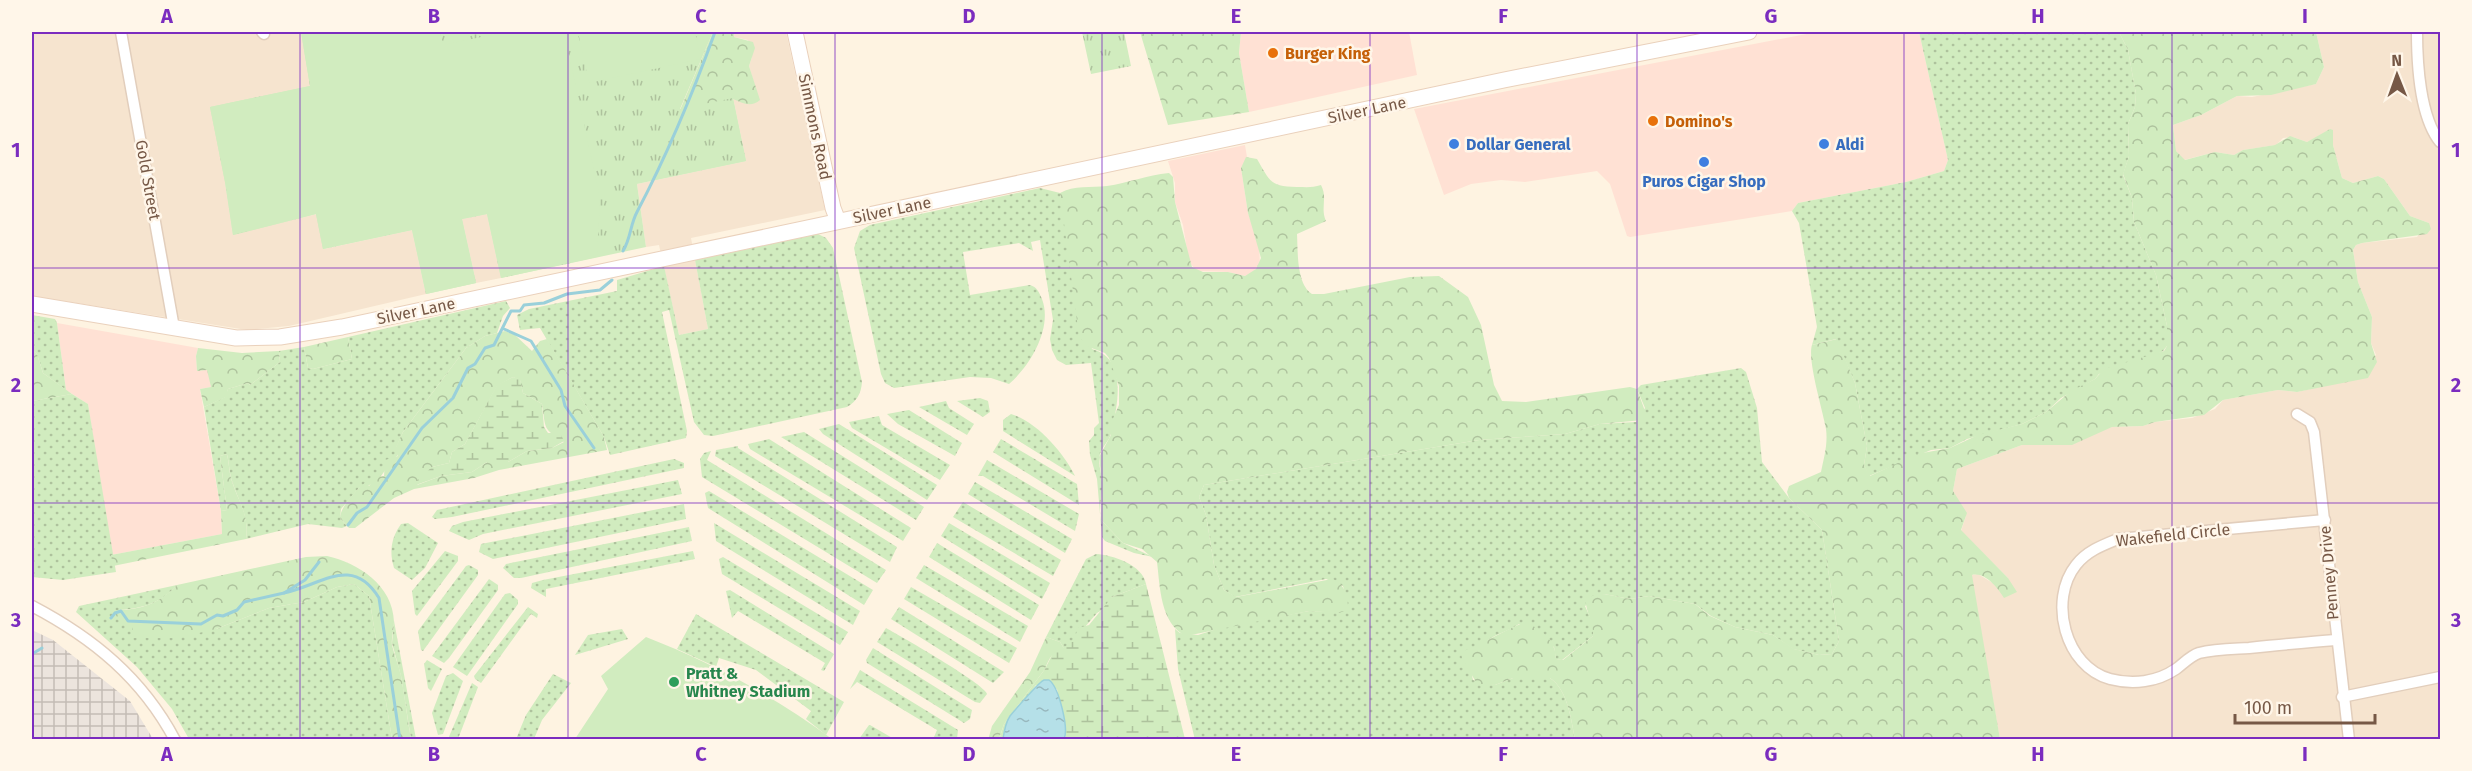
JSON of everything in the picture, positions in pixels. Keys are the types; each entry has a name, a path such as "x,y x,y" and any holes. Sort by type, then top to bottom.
{"main road":[{"name":"Simmons Road","path":"795,32 832,208 838,221"},
{"name":"Silver Lane","path":"32,304 236,338 280,337 342,327 838,221 1749,32"}],"street":[{"name":"Gold Street","path":"121,32 174,328"},
{"path":"2417,32 2419,79 2428,112 2440,142"},
{"name":"Penney Drive","path":"2297,414 2310,422 2314,432 2342,696 2349,740"},
{"name":"Wakefield Circle","path":"2325,520 2118,539 2099,546 2076,564 2064,591 2062,611 2066,632 2075,652 2089,667 2108,678 2132,683 2164,675 2196,654 2336,640"},
{"path":"32,606 62,622 109,655 137,682 176,740"},
{"path":"2342,696 2440,677"}],"shaded area":[{"path":"32,32 301,32 311,86 225,182 233,234 317,214 324,249 412,230 426,294 289,326 247,330 32,296"},
{"path":"734,32 786,32 825,210 691,238 708,329 679,335 659,245 646,247 637,184 746,161 733,98 759,100 749,66 752,57 748,40 734,37"},
{"path":"1241,32 1409,32 1417,75 1249,112 1239,53"},
{"path":"1817,32 1919,32 1948,160 1944,171 1906,182 1798,203 1792,211 1630,237 1627,236 1610,184 1597,171 1525,182 1501,180 1471,184 1444,195 1414,109"},
{"path":"2316,32 2440,32 2440,739 2000,739 1971,578 1972,575 1978,574 1996,585 2008,578 1961,531 1966,516 1953,491 1957,469 2022,445 2112,427 2143,426 2155,422 2192,418 2215,409 2223,400 2278,390 2297,392 2315,388 2376,355 2371,343 2372,317 2358,282 2353,250 2356,245 2362,243 2417,237 2429,223 2410,216 2384,179 2378,176 2353,183 2342,178 2333,145 2333,130 2307,142 2293,137 2283,138 2276,145 2243,150 2234,155 2215,152 2184,160 2176,151 2173,125 2201,115 2237,96 2252,97 2316,84 2324,67"},
{"path":"1245,145 1247,157 1241,168 1248,213 1259,245 1260,264 1251,274 1245,276 1228,272 1197,271 1189,262 1183,225 1175,202 1175,183 1168,161"},
{"path":"487,214 501,278 476,283 462,219"},
{"path":"57,323 198,348 197,371 208,369 211,387 200,389 221,511 222,534 111,555 88,404 66,390"},
{"path":"32,630 53,640 130,701 153,739 32,739"}],"green space":[{"path":"301,32 713,32 680,109 733,98 746,161 637,184 646,247 501,278 487,214 462,219 476,283 426,294 412,230 323,249 316,214 233,235 210,107 310,86"},
{"path":"301,32 440,32 443,45 505,32 564,32 600,198 597,257 501,278 487,214 462,219 476,283 426,294 412,230 323,249 316,214 233,235 210,107 310,86"},
{"path":"578,32 695,32 701,59 589,83"},
{"path":"713,32 734,32 734,37 753,42 755,48 749,66 760,100 750,104 733,99 746,161 650,181"},
{"path":"1082,32 1124,32 1131,66 1091,74"},
{"path":"1140,32 1241,32 1239,53 1249,112 1168,125"},
{"path":"1919,32 2119,32 2128,50 2136,94 2135,107 2128,124 2129,156 2123,175 2132,198 2134,222 2156,275 2167,326 2167,346 2152,357 2099,374 2095,379 2061,398 2046,412 2022,424 1967,439 1950,448 1931,450 1869,476 1864,465 1867,446 1855,383 1836,339 1812,345 1817,327 1799,223 1792,211 1798,203 1906,182 1944,171 1948,160"},
{"path":"2119,32 2316,32 2324,67 2316,84 2271,95 2237,96 2201,115 2173,125 2176,151 2185,160 2215,152 2234,155 2243,150 2275,145 2290,136 2307,142 2330,129 2333,130 2333,145 2342,178 2353,183 2378,176 2384,179 2410,216 2429,223 2431,229 2427,234 2362,243 2356,245 2353,250 2358,282 2372,317 2371,343 2377,362 2368,378 2297,392 2278,390 2223,400 2204,415 2155,422 2143,426 2112,427 2072,445 2022,445 1957,469 1953,491 1967,513 1961,530 2008,578 2017,592 2004,598 1986,578 1972,575 2000,739 1575,739 1565,698 1550,678 1513,678 1495,685 1477,684 1461,652 1526,622 1547,636 1553,646 1556,659 1563,660 1593,636 1586,600 1592,596 1604,594 1630,599 1649,596 1695,604 1710,616 1735,627 1773,635 1794,649 1819,655 1832,654 1839,641 1822,530 1789,498 1787,492 1789,486 1821,472 1825,451 1826,429 1813,373 1812,345 1837,339 1855,383 1867,446 1864,465 1870,476 1917,454 1950,448 1978,435 2022,424 2046,412 2071,391 2095,379 2104,369 2164,351 2167,346 2167,326 2156,275 2134,222 2132,198 2123,174 2129,156 2128,124 2135,107 2136,94 2128,50"},
{"path":"1246,157 1257,159 1268,178 1281,186 1321,185 1326,221 1297,234 1300,275 1312,294 1324,294 1410,277 1439,276 1468,297 1481,325 1494,385 1502,401 1526,402 1630,387 1637,389 1646,414 1643,420 1600,424 1565,434 1479,440 1204,485 1199,497 1206,515 1214,565 1224,590 1236,597 1332,579 1343,587 1348,606 1347,610 1339,613 1309,611 1186,636 1177,630 1166,614 1157,562 1142,549 1123,543 1101,520 1102,482 1099,457 1111,435 1111,423 1119,405 1119,386 1105,353 1086,346 1079,336 1060,193 1071,189 1107,186 1169,173 1173,177 1175,202 1192,267 1203,272 1228,272 1245,276 1256,269 1261,258 1248,213 1241,168"},
{"path":"1040,188 1060,193 1092,349 1104,354 1116,373 1118,385 1113,423 1110,437 1099,457 1102,482 1101,520 1123,543 1153,557 1134,553 1105,541 1102,537 1097,479 1090,455 1089,441 1094,435 1094,428 1099,423 1091,363 1066,365 1057,360 1052,350 1050,339 1053,320 1040,240 1031,242 1033,251 1019,243 963,252 970,295 1030,285 1036,288 1042,299 1045,310 1044,322 1038,346 1025,367 1009,384 991,378 970,377 894,388 885,383 881,374 854,248 860,231 870,225"},
{"path":"818,234 826,238 833,248 862,382 858,397 847,407 713,436 704,435 694,422 669,310 662,312 687,431 686,438 610,455 604,437 540,328 520,330 517,315 529,309 617,291 617,280 664,266 679,335 708,329 695,260"},
{"path":"506,301 510,308 503,316 497,333 485,336 466,348 403,432 396,448 398,455 378,479 359,488 341,509 340,518 347,526 342,528 308,524 246,539 245,515 231,478 227,454 220,456 227,510 221,511 204,407 225,397 228,389 248,383 250,385 280,362 279,351 304,347 308,368 313,369 352,359 348,337"},
{"path":"32,315 55,319 57,323 66,390 43,373 37,354 32,350"},
{"path":"505,331 515,335 532,351 540,341 547,339 604,437 607,450 414,489 394,498 355,528 349,528 340,518 346,504 366,482 369,486 376,477 384,476 385,460 398,456 395,449 403,432 466,348 485,336","holes":["513,377 520,380 523,393 542,404 548,430 564,442 552,448 527,451 508,462 487,462 472,472 441,476 417,485 432,467 449,463 452,452 465,444 497,386"]},
{"path":"348,337 352,359 313,369 308,368 304,347"},
{"path":"198,348 242,353 279,351 280,362 250,385 248,383 228,389 226,397 204,407 200,389 211,387 207,370 197,371"},
{"path":"32,350 37,354 43,373 72,394 32,401"},
{"path":"1741,368 1746,372 1757,408 1762,462 1789,498 1822,530 1839,641 1832,654 1819,655 1793,649 1773,635 1735,627 1711,616 1695,604 1649,596 1630,599 1604,594 1585,606 1593,624 1593,636 1562,660 1556,659 1554,647 1519,624 1487,641 1472,671 1473,680 1495,685 1513,678 1550,678 1565,698 1575,739 1195,740 1178,669 1175,629 1180,633 1198,635 1223,627 1309,611 1339,612 1346,598 1343,586 1326,579 1235,597 1224,590 1214,565 1206,515 1199,497 1204,485 1479,440 1565,434 1600,424 1636,422 1645,408 1637,389 1641,385"},
{"path":"513,377 520,379 523,393 542,404 544,427 548,433 560,433 564,441 552,448 527,451 508,462 487,462 472,472 441,476 416,485 414,483 432,467 449,463 452,452 465,444 497,385"},
{"path":"72,394 88,404 116,572 63,580 32,577 32,401"},
{"path":"980,398 988,401 990,412 983,417 957,401"},
{"path":"946,401 949,408 974,424 967,435 919,407"},
{"path":"909,410 962,443 955,456 898,424 887,414"},
{"path":"1011,414 1030,423 1048,439 1057,448 1075,476 1003,431 1003,420"},
{"path":"879,416 882,425 950,465 940,480 852,428 849,422"},
{"path":"839,424 937,485 927,500 823,434 819,429"},
{"path":"804,432 924,507 916,520 781,437"},
{"path":"769,439 911,528 903,541 750,449 748,444"},
{"path":"1001,439 1077,484 1079,505 993,452"},
{"path":"738,446 897,547 890,562 715,456 716,450"},
{"path":"711,451 707,460 886,570 877,583 702,477 700,459 704,453"},
{"path":"227,454 231,478 245,515 246,539 113,566 111,555 222,534 221,511 227,510 220,456"},
{"path":"674,459 684,463 684,468 452,517 435,519 432,517 437,510"},
{"path":"987,460 1079,514 1075,531 983,476 978,476"},
{"path":"678,480 682,494 483,534 469,540 449,531 452,526 463,522"},
{"path":"975,482 1072,539 1065,553 968,494"},
{"path":"709,491 873,590 864,605 708,508 705,493"},
{"path":"963,502 1061,560 1053,576 953,517"},
{"path":"684,504 686,519 493,559 479,552 481,544"},
{"path":"408,523 438,543 425,568 412,580 394,568 392,556 395,535 401,524"},
{"path":"714,523 860,611 853,625 716,541"},
{"path":"949,523 1050,583 1042,599 941,536"},
{"path":"689,527 692,541 521,578 514,578 503,568 506,564"},
{"path":"937,543 1039,605 1031,620 929,557"},
{"path":"445,551 458,556 458,561 417,616 412,591"},
{"path":"693,551 695,559 546,589 546,597 531,588 532,583 543,580"},
{"path":"1096,554 1111,556 1133,566 1144,577 1146,584 1112,597 1107,607 1097,613 1065,650 1060,642 1046,637 1086,559"},
{"path":"327,556 362,570 381,587 387,597 394,622 392,645 401,676 411,739 392,739 369,596 354,584 337,587 304,602 269,608 216,629 177,638 133,638 132,625 118,620 114,610 148,605 164,597 177,585 306,557"},
{"path":"723,557 848,632 840,645 722,574 719,559"},
{"path":"469,565 478,570 478,575 423,651 421,650 418,631"},
{"path":"924,565 1028,626 1020,642 916,578"},
{"path":"489,579 498,585 498,590 449,658 444,663 432,656"},
{"path":"354,584 369,596 392,739 189,739 172,709 137,667 76,612 79,606 177,585 164,597 148,605 114,610 216,629 269,608 304,602 337,587"},
{"path":"1146,584 1185,739 1064,739 1066,736 1057,689 1036,685 1011,717 1003,739 999,740 1004,724 1045,669 1053,653 1071,642 1078,628 1089,625 1112,597"},
{"path":"911,587 1017,648 1009,663 904,599"},
{"path":"730,590 834,654 824,671 821,670 825,663 738,611 732,618 726,591"},
{"path":"510,593 518,600 518,604 467,676 453,667 505,594"},
{"path":"528,607 538,614 537,618 531,614 481,683 475,679 474,676"},
{"path":"899,607 1004,672 993,683 891,619"},
{"path":"696,614 844,702 826,735 806,719 811,711 756,670 719,658 716,667 677,649"},
{"path":"394,621 416,739 411,739 401,676 392,643"},
{"path":"886,628 972,680 987,694 980,703 975,702 877,642"},
{"path":"622,629 628,639 575,655 588,635"},
{"name":"Pratt & Whitney Stadium","path":"646,637 743,682 832,739 575,739 608,689 601,676"},
{"path":"1046,637 1060,642 1065,650 1057,651 1050,658 1045,669 1004,724 999,739 988,740 992,726 1030,672"},
{"path":"873,648 972,710 970,719 964,723 867,663 866,660"},
{"path":"427,660 442,669 431,691 428,688 424,664"},
{"path":"860,670 958,730 957,739 936,739 934,737 937,730 857,682 850,689"},
{"path":"453,673 463,681 443,734 438,735 432,713 446,676"},
{"path":"553,674 571,683 542,720 534,739 516,739 526,715"},
{"path":"472,683 478,687 458,739 448,739"},
{"path":"870,725 894,739 859,739"}],"water":[{"path":"1044,680 1049,680 1053,684 1059,699 1064,718 1064,739 1003,739 1010,716"}],"waterway":[{"path":"623,251 635,217 679,124 715,32"},
{"path":"348,525 357,513 367,507 422,428 453,398 468,368 475,364 485,348 494,345 511,311 520,311 524,305 544,303 567,294 600,290 612,280"},
{"path":"504,329 531,341 561,390 565,406 594,448"},
{"path":"111,618 115,613 121,611 128,621 201,624 217,615 223,616 237,610 244,602 284,593 305,580 319,562"},
{"path":"284,593 336,576 347,575 358,578 369,585 379,598 400,740"},
{"path":"32,654 42,648"}],"place":[{"name":"Burger King","path":"1273,53"},
{"name":"Domino's","path":"1653,121"},
{"name":"Dollar General","path":"1454,144"},
{"name":"Aldi","path":"1824,144"},
{"name":"Puros Cigar Shop","path":"1704,162"},
{"name":"Pratt & Whitney Stadium","path":"674,682"}]}
